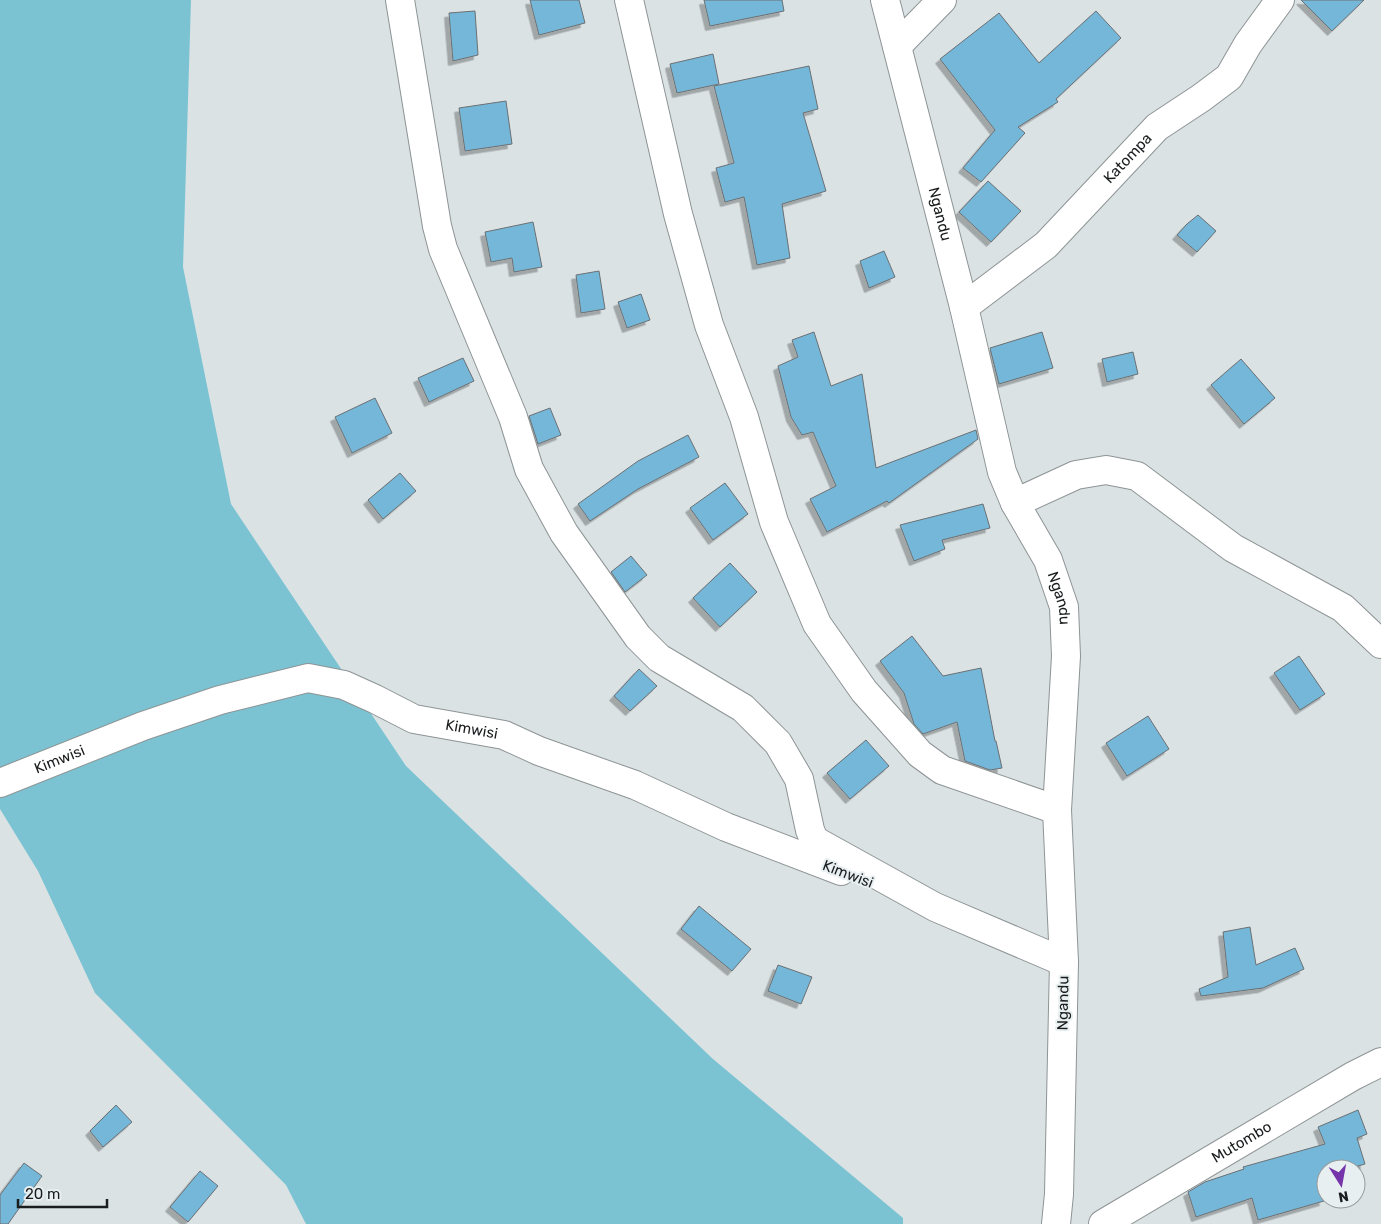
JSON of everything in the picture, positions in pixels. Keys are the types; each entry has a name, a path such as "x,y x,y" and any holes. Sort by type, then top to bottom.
{"street":[{"path":"400,0 443,249 513,417 529,469 564,533 638,637 659,658 743,708 778,743 799,779 814,840 935,907 1064,962"},
{"path":"629,0 678,214 709,325 744,417 774,522 817,624 864,690 920,754 942,770 1057,810"},
{"name":"Ngandu","path":"885,0 964,307 1002,472 1015,503 1048,560 1064,607 1066,656 1057,810 1064,962 1059,1194 1056,1224"},
{"path":"897,46 942,0"},
{"name":"Katompa","path":"964,307 1046,245 1157,127 1229,77 1248,44 1280,0"},
{"path":"1015,503 1076,475 1106,470 1137,476 1233,548 1343,608 1381,644"},
{"name":"Kimwisi","path":"0,783 177,714 220,700 308,678 344,685 414,720 504,734 539,751 635,785 726,827 935,907"},
{"name":"Mutombo","path":"1103,1224 1353,1076 1381,1062"}],"shaded area":[{"path":"0,0 191,0 183,267 231,504 406,766 713,1059 903,1218 903,1224 306,1224 286,1185 95,993 38,871 0,809"}],"building":[{"path":"530,0 579,0 585,23 539,35"},
{"path":"704,0 782,0 784,11 710,26"},
{"path":"1301,0 1364,0 1332,31"},
{"path":"475,11 478,55 453,61 449,13"},
{"path":"1096,11 1121,38 1056,99 1058,102 1018,127 1025,133 981,182 963,168 995,130 940,59 999,13 1039,63"},
{"path":"713,54 719,84 677,93 670,64"},
{"path":"809,66 818,109 803,113 826,191 782,204 790,258 757,265 744,197 725,202 716,168 734,163 714,86"},
{"path":"506,101 512,144 465,151 459,108"},
{"path":"988,181 1021,211 991,242 959,212"},
{"path":"1198,215 1216,231 1197,252 1177,235"},
{"path":"533,222 542,267 514,272 512,258 491,262 485,232"},
{"path":"884,251 895,277 869,288 860,261"},
{"path":"599,271 605,309 581,313 576,275"},
{"path":"641,294 650,320 627,328 618,302"},
{"path":"814,332 831,386 862,374 876,468 976,430 978,439 889,503 887,501 827,532 810,499 836,486 813,432 802,435 791,417 778,366 798,357 792,340"},
{"path":"1042,332 1053,368 999,384 990,348"},
{"path":"1133,352 1138,374 1107,382 1102,359"},
{"path":"463,358 474,381 429,402 418,378"},
{"path":"1241,359 1275,398 1244,424 1211,385"},
{"path":"375,398 392,433 352,453 335,417"},
{"path":"550,408 561,435 538,444 529,416"},
{"path":"688,435 699,457 638,489 590,521 578,504 638,461"},
{"path":"400,473 416,491 383,519 368,500"},
{"path":"725,483 748,514 713,540 690,508"},
{"path":"983,504 990,528 942,540 945,549 914,561 900,525"},
{"path":"631,556 647,575 625,592 611,572"},
{"path":"730,563 757,592 720,627 693,598"},
{"path":"912,636 943,676 981,668 1002,768 990,770 965,761 957,722 923,734 914,724 904,693 880,661"},
{"path":"1299,656 1325,694 1300,710 1274,673"},
{"path":"639,669 657,686 630,711 614,696"},
{"path":"1148,716 1169,749 1127,776 1106,743"},
{"path":"866,740 889,766 850,799 827,773"},
{"path":"699,906 751,949 732,971 681,929"},
{"path":"1250,927 1256,965 1295,948 1304,969 1263,988 1201,996 1199,989 1228,977 1223,932"},
{"path":"778,965 812,977 801,1004 768,991"},
{"path":"116,1105 132,1122 103,1147 90,1131"},
{"path":"1358,1110 1367,1134 1357,1138 1363,1159 1316,1159 1316,1203 1258,1220 1252,1198 1196,1217 1188,1192 1205,1182 1244,1169 1243,1167 1325,1144 1318,1127"},
{"path":"24,1163 42,1176 8,1224 0,1224 0,1195"},
{"path":"200,1171 218,1186 188,1222 170,1207"}]}
